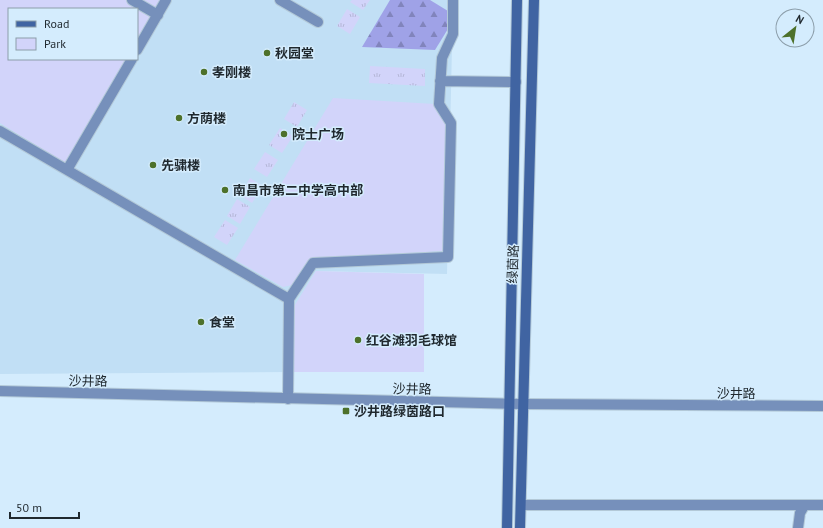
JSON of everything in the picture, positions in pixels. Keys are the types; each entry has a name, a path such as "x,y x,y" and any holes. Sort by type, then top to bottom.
{"main road":[{"name":"绿茵路","path":"507,528 507,404 511,339 517,0"},
{"name":"绿茵路","path":"520,528 525,404 534,0"}],"street":[{"path":"132,0 158,14"},
{"path":"138,48 166,0"},
{"path":"280,0 318,22"},
{"path":"288,399 289,299 313,263 448,257 451,123 439,104 442,58 453,34 453,0"},
{"path":"67,170 131,60"},
{"path":"440,81 516,82"},
{"path":"0,131 289,299"},
{"name":"沙井路","path":"0,392 507,404 823,406"},
{"path":"521,505 823,505"},
{"path":"798,528 800,513 804,506"}],"shaded area":[{"name":"南昌市第二中学高中部","path":"0,0 453,0 447,274 316,271 290,372 0,374"}],"green space":[{"path":"0,0 163,0 138,43 138,8 8,8 8,60 127,60 66,164 0,123"},
{"path":"352,0 370,0 363,10 350,2"},
{"path":"390,0 430,0 448,11 451,24 435,50 362,47"},
{"path":"347,9 360,17 350,34 337,26"},
{"path":"370,66 425,69 425,86 369,83"},
{"path":"333,98 435,104 446,124 443,251 309,259 292,285 283,287 235,260"},
{"path":"294,102 307,110 297,127 284,119"},
{"path":"280,128 293,136 282,153 269,145"},
{"path":"265,152 278,160 267,177 254,169"},
{"path":"250,178 263,186 252,203 240,195"},
{"path":"237,199 250,207 240,224 227,216"},
{"path":"225,220 238,228 227,245 214,237"},
{"name":"红谷滩羽毛球馆","path":"316,271 424,274 424,372 290,372 293,308"}],"place":[{"name":"秋园堂","path":"267,53"},
{"name":"孝刚楼","path":"204,72"},
{"name":"方荫楼","path":"179,118"},
{"name":"院士广场","path":"284,134"},
{"name":"先骕楼","path":"153,165"},
{"name":"南昌市第二中学高中部","path":"225,190"},
{"name":"食堂","path":"201,322"},
{"name":"红谷滩羽毛球馆","path":"358,340"},
{"name":"沙井路绿茵路口","path":"346,411"}]}
